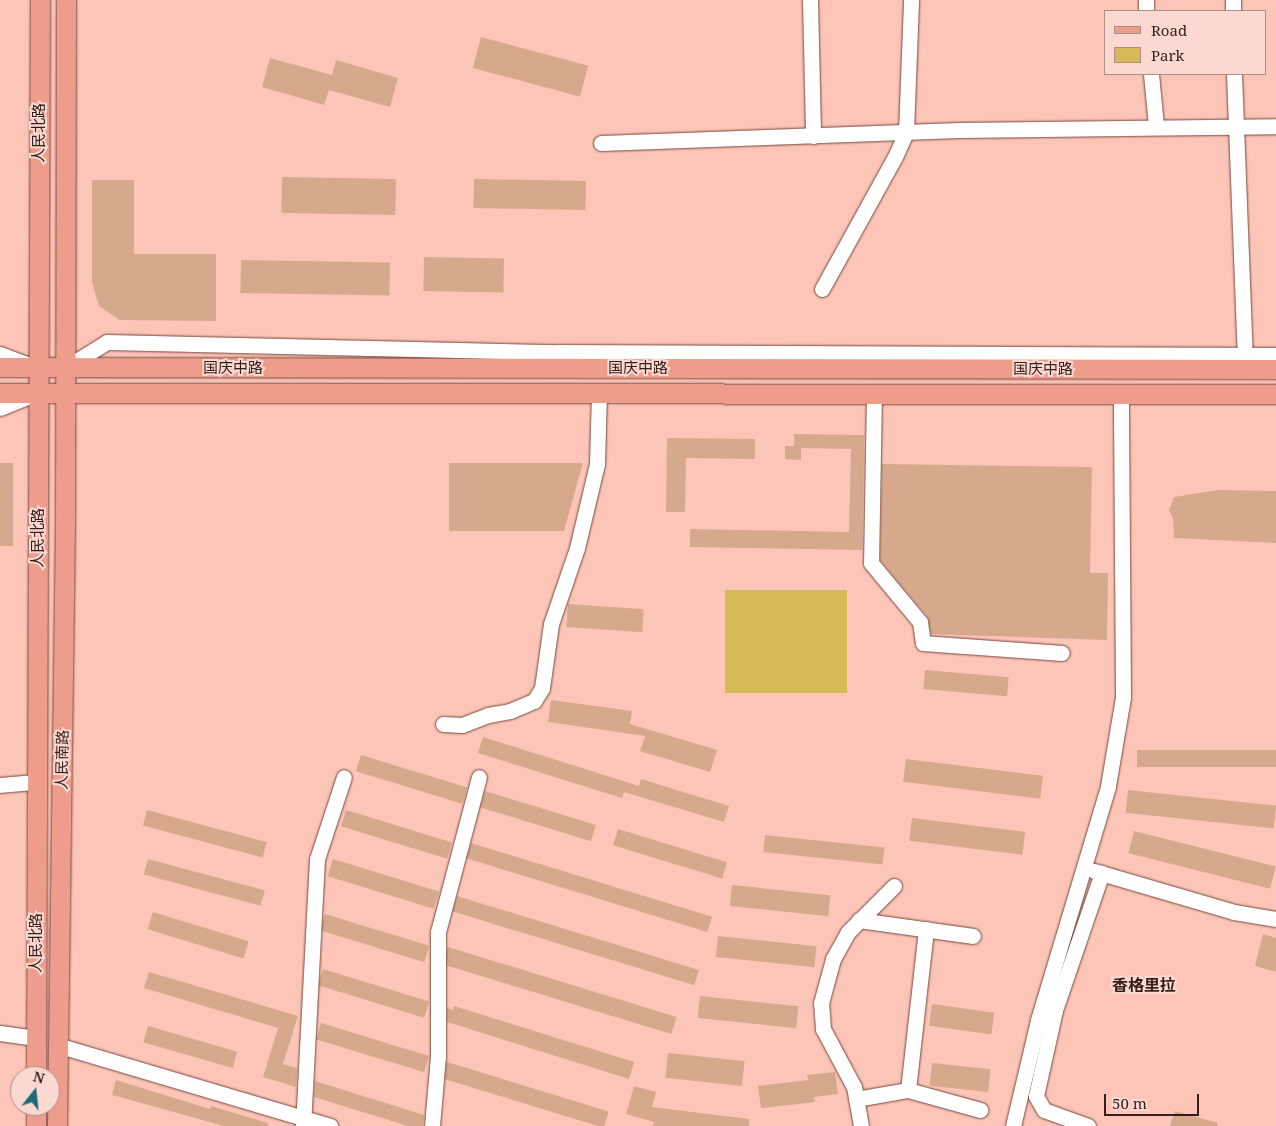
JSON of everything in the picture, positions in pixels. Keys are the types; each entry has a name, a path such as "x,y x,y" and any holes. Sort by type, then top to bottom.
{"main road":[{"name":"人民北路","path":"36,1066 37,368 40,0"},
{"name":"人民北路","path":"65,393 66,0"},
{"name":"国庆中路","path":"0,367 1276,369"},
{"name":"国庆中路","path":"0,393 1276,394"},
{"name":"人民南路","path":"58,1126 57,1045 65,393"}],"street":[{"path":"810,0 813,136"},
{"path":"822,289 895,158 906,132 911,0"},
{"path":"1152,75 1156,126"},
{"path":"1234,75 1245,354"},
{"path":"600,143 906,132 1156,126 1276,126"},
{"path":"65,368 107,342 557,352 1276,354"},
{"path":"0,354 37,368"},
{"path":"0,408 38,393"},
{"path":"443,724 462,725 488,715 510,711 534,701 542,688 551,624 577,548 598,464 599,394"},
{"path":"874,394 871,563 920,622 923,642 1062,653"},
{"path":"1013,1126 1038,1020 1108,786 1123,697 1121,394"},
{"path":"303,1122 317,859 344,777"},
{"path":"432,1126 438,1056 438,932 480,777"},
{"path":"0,785 37,782"},
{"path":"1085,868 1234,912 1276,920"},
{"path":"1088,1126 1044,1110 1036,1096 1054,1010 1102,873"},
{"path":"861,1126 854,1087 823,1029 822,1003 833,959 848,932 894,886"},
{"path":"859,920 973,936"},
{"path":"908,1090 926,929"},
{"path":"0,1033 36,1038"},
{"path":"57,1045 303,1122 330,1126"},
{"path":"856,1099 908,1090 980,1110"}],"green space":[{"path":"725,590 847,590 847,693 725,693"}],"building":[{"path":"481,37 588,66 580,97 473,68"},
{"path":"270,58 332,75 336,60 398,78 390,107 329,90 324,105 262,87"},
{"path":"282,177 396,179 395,215 281,213"},
{"path":"474,179 586,181 585,210 473,208"},
{"path":"92,180 134,180 134,254 216,254 216,321 120,320 99,306 92,282"},
{"path":"424,257 504,258 503,292 423,291"},
{"path":"241,260 390,263 389,296 240,293"},
{"path":"794,434 864,435 862,550 690,547 690,529 849,532 851,449 801,448 801,460 785,459 785,446 794,446"},
{"path":"667,438 755,439 755,459 686,458 685,512 666,512"},
{"path":"0,463 13,463 13,546 0,546"},
{"path":"449,463 583,463 564,531 449,531"},
{"path":"882,464 1092,467 1090,573 1108,573 1107,640 931,634 927,616 880,560"},
{"path":"1218,490 1276,491 1276,543 1174,538 1173,519 1169,510 1174,497"},
{"path":"568,604 644,609 642,632 566,627"},
{"path":"925,670 1009,677 1007,696 923,689"},
{"path":"551,700 632,711 630,724 717,750 710,772 640,751 645,736 548,722"},
{"path":"483,737 639,786 641,779 729,806 724,822 624,792 622,798 478,753"},
{"path":"1137,750 1276,750 1276,767 1137,767"},
{"path":"361,755 467,787 462,804 356,771"},
{"path":"906,759 1043,776 1040,799 903,782"},
{"path":"1128,790 1276,806 1274,828 1126,813"},
{"path":"485,791 596,825 591,841 480,807"},
{"path":"147,810 267,842 263,858 143,825"},
{"path":"346,810 452,842 447,859 341,826"},
{"path":"912,818 1025,832 1022,855 909,841"},
{"path":"618,829 727,862 722,879 613,845"},
{"path":"1134,831 1276,866 1270,889 1128,853"},
{"path":"765,835 884,848 883,864 763,852"},
{"path":"471,843 712,917 707,932 466,858"},
{"path":"148,859 265,890 261,906 144,874"},
{"path":"333,859 439,891 434,909 328,876"},
{"path":"732,885 830,895 828,916 730,906"},
{"path":"457,896 699,970 694,985 452,911"},
{"path":"153,912 249,941 243,958 148,929"},
{"path":"325,914 429,946 424,962 320,930"},
{"path":"1263,934 1276,938 1276,972 1255,966"},
{"path":"718,936 816,946 814,967 716,957"},
{"path":"448,947 677,1017 671,1034 443,964"},
{"path":"323,969 429,1001 424,1018 318,985"},
{"path":"149,972 298,1016 283,1064 297,1068 296,1087 263,1077 278,1028 144,988"},
{"path":"700,996 798,1006 796,1028 698,1018"},
{"path":"932,1004 994,1013 991,1035 929,1026"},
{"path":"454,1006 634,1062 629,1079 447,1022 447,1008 453,1010"},
{"path":"321,1023 429,1056 424,1072 316,1039"},
{"path":"148,1026 237,1052 233,1068 143,1042"},
{"path":"668,1053 745,1061 742,1086 665,1078"},
{"path":"447,1062 609,1111 604,1126 598,1126 442,1078"},
{"path":"932,1063 991,1069 988,1092 930,1086"},
{"path":"835,1072 838,1094 814,1097 815,1102 761,1108 758,1086 808,1080 807,1075"},
{"path":"116,1080 210,1109 211,1106 268,1123 268,1126 224,1126 112,1095"},
{"path":"315,1081 424,1115 423,1126 408,1126 314,1097"},
{"path":"634,1086 656,1092 652,1107 749,1119 749,1126 653,1126 654,1122 626,1114"},
{"path":"1175,1111 1218,1123 1217,1126 1170,1126"}],"district":[{"name":"香格里拉","path":"1144,985"}]}
